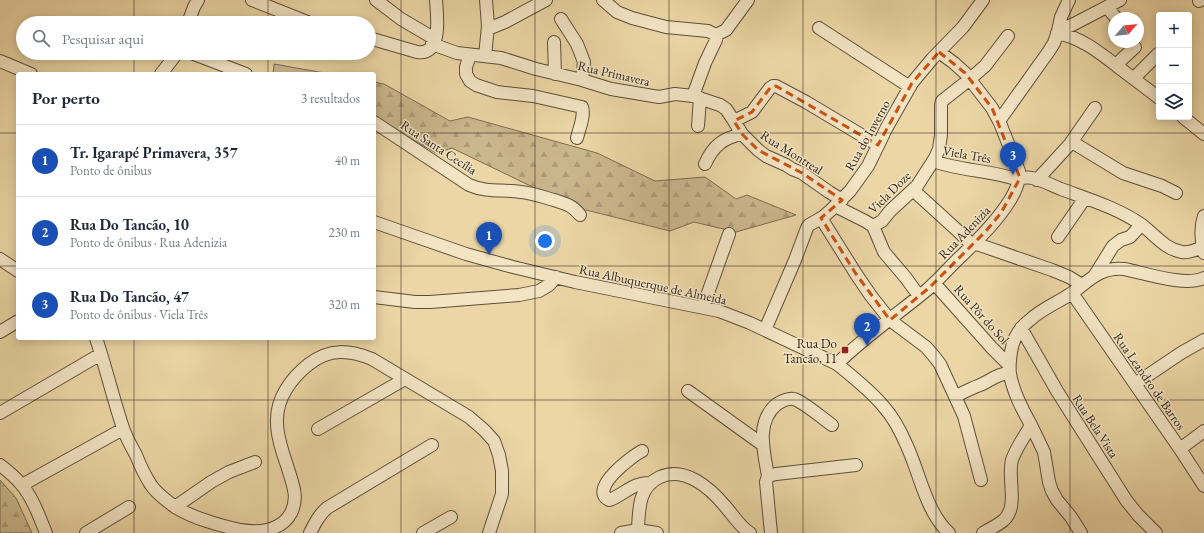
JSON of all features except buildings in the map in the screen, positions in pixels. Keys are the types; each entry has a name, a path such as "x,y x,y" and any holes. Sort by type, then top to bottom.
{"street":[{"path":"191,16 198,0"},
{"path":"252,0 292,16"},
{"name":"Rua Primavera","path":"376,0 434,42 457,53 501,58 611,89 659,97 675,94 697,97 720,105 726,109 734,121"},
{"path":"376,40 422,53 426,51 434,42 438,28 436,0"},
{"path":"485,56 488,29 486,0"},
{"path":"488,29 505,22 546,0"},
{"path":"603,0 617,12 632,18 666,26 708,31 716,35"},
{"path":"716,35 726,30 748,0"},
{"name":"Rua do Inverno","path":"765,330 807,228 809,225 821,218 850,191 868,166 887,127 910,87 932,59 963,27 983,0"},
{"path":"999,121 1049,51 1058,32 1061,17 1069,0"},
{"path":"1058,32 1120,0"},
{"path":"1107,7 1111,12"},
{"path":"561,19 577,44 584,62 582,80"},
{"path":"819,28 910,87"},
{"path":"1058,32 1076,38 1104,56 1156,96"},
{"path":"698,126 697,97 700,79 705,63 716,40 716,35"},
{"path":"970,79 985,66 1008,36"},
{"path":"554,42 555,74"},
{"path":"1118,67 1121,60 1134,48"},
{"path":"939,52 954,63 970,79 992,108 999,121 1017,167 1019,179"},
{"path":"470,55 466,67 466,74 470,81 476,85 497,92 533,96 582,107 584,110 577,138"},
{"path":"1134,78 1156,56"},
{"path":"163,72 172,60"},
{"path":"209,60 241,72"},
{"path":"0,61 26,72"},
{"name":"Viela Doze","path":"838,203 872,226 885,218 890,211 917,186 933,161 938,149 941,135 941,102 970,79"},
{"path":"734,121 752,112 770,88 776,86 878,145"},
{"path":"1037,180 1072,142 1095,108"},
{"path":"1187,120 1204,134"},
{"name":"Rua Montreal","path":"734,121 742,134 762,153 792,169 802,172 828,192 838,203"},
{"name":"Rua Santa Cecília","path":"376,123 469,185 497,191 531,194 572,206 580,215"},
{"path":"705,164 712,152 721,142 731,136 742,134"},
{"path":"1072,142 1123,173 1162,186 1176,193"},
{"name":"Viela Três","path":"933,161 1019,179 1028,178 1037,180 1085,198 1124,215 1141,225 1159,240 1175,250 1183,252 1198,249 1203,250"},
{"name":"Rua Adenizia","path":"836,364 934,283 986,231 1010,199 1019,179"},
{"path":"913,190 973,244 1052,270 1069,277 1082,285"},
{"path":"1058,237 1085,198"},
{"path":"1203,250 1201,228 1204,216"},
{"path":"821,218 870,296 890,320 921,343 940,364 956,396 966,422 981,480"},
{"name":"Rua Albuquerque de Almeida","path":"376,223 466,254 575,282 719,310 734,315 836,364 880,402 897,425 908,447 935,516 942,527 949,533"},
{"path":"1095,276 1114,246 1122,240 1130,237 1141,225"},
{"path":"872,226 884,252 919,296"},
{"path":"703,307 729,234"},
{"path":"0,259 16,269"},
{"path":"1081,533 1071,517 1057,500 1052,490 1049,482 1044,452 1015,391 1010,369 1014,340 1021,328 1030,319 1072,293 1095,276 1107,270 1118,268 1164,278 1196,280 1204,278"},
{"path":"376,297 415,302 430,302 519,295 539,291 549,285 556,277"},
{"name":"Rua Pôr do Sol","path":"934,283 1010,369"},
{"name":"Rua Leandro de Barros","path":"1072,293 1180,448 1204,486"},
{"path":"0,332 16,322"},
{"name":"Rua Bela Vista","path":"1021,328 1057,391 1126,500 1138,515 1156,533"},
{"path":"97,340 123,429 139,464 151,485 175,507 202,520 242,531 259,532 272,529 282,522 290,514 294,504 295,494 279,438 277,422 278,407 284,393 303,369 315,359 329,354 342,352 356,353 372,359 469,417 494,441 499,455 502,471 502,494 489,533"},
{"path":"1135,384 1181,353 1204,340"},
{"path":"0,413 101,354"},
{"path":"956,396 1010,369"},
{"path":"318,429 405,379"},
{"path":"688,391 763,445"},
{"path":"771,533 766,482 768,476 763,445 763,429 768,415 779,402 787,399 794,399 801,402 832,425"},
{"path":"983,533 1004,519 1009,513 1011,503 1010,482 1012,460 1031,425"},
{"path":"22,485 123,429"},
{"path":"1180,448 1204,431"},
{"path":"310,533 315,521 327,508 432,445"},
{"path":"642,451 632,457 615,472 608,480 603,492 609,500 635,485 643,482 652,483"},
{"path":"175,507 211,482 229,472 255,462"},
{"path":"0,465 22,485 34,504 46,533"},
{"path":"768,476 856,465"},
{"path":"638,530 639,508 641,498 645,490 659,477 670,474 679,474 698,482 712,493 750,533"},
{"path":"86,533 129,507"},
{"path":"423,533 451,517"},
{"path":"621,533 638,530 657,533"}],"highlighted area":[{"path":"939,52 965,73 992,108 1020,178 1001,213 986,231 930,287 890,320 856,274 821,218 842,200 802,173 758,150 742,134 734,121 752,112 770,88 776,86 878,145 912,83"}],"green space":[{"path":"274,64 319,72 273,72"},
{"path":"376,82 384,84 450,121 468,117 597,153 655,181 705,177 736,199 747,195 796,215 736,232 694,222 670,231 574,207 452,148 436,153 376,118"},
{"path":"0,480 16,498 32,533 0,533"}],"place":[{"name":"Rua Do Tancão, 47","path":"1013,175"},
{"name":"Tr. Igarapé Primavera, 357","path":"489,255"},
{"name":"Rua Do Tancão, 10","path":"867,346"},
{"name":"Rua Do Tancão, 11","path":"845,350"}]}
